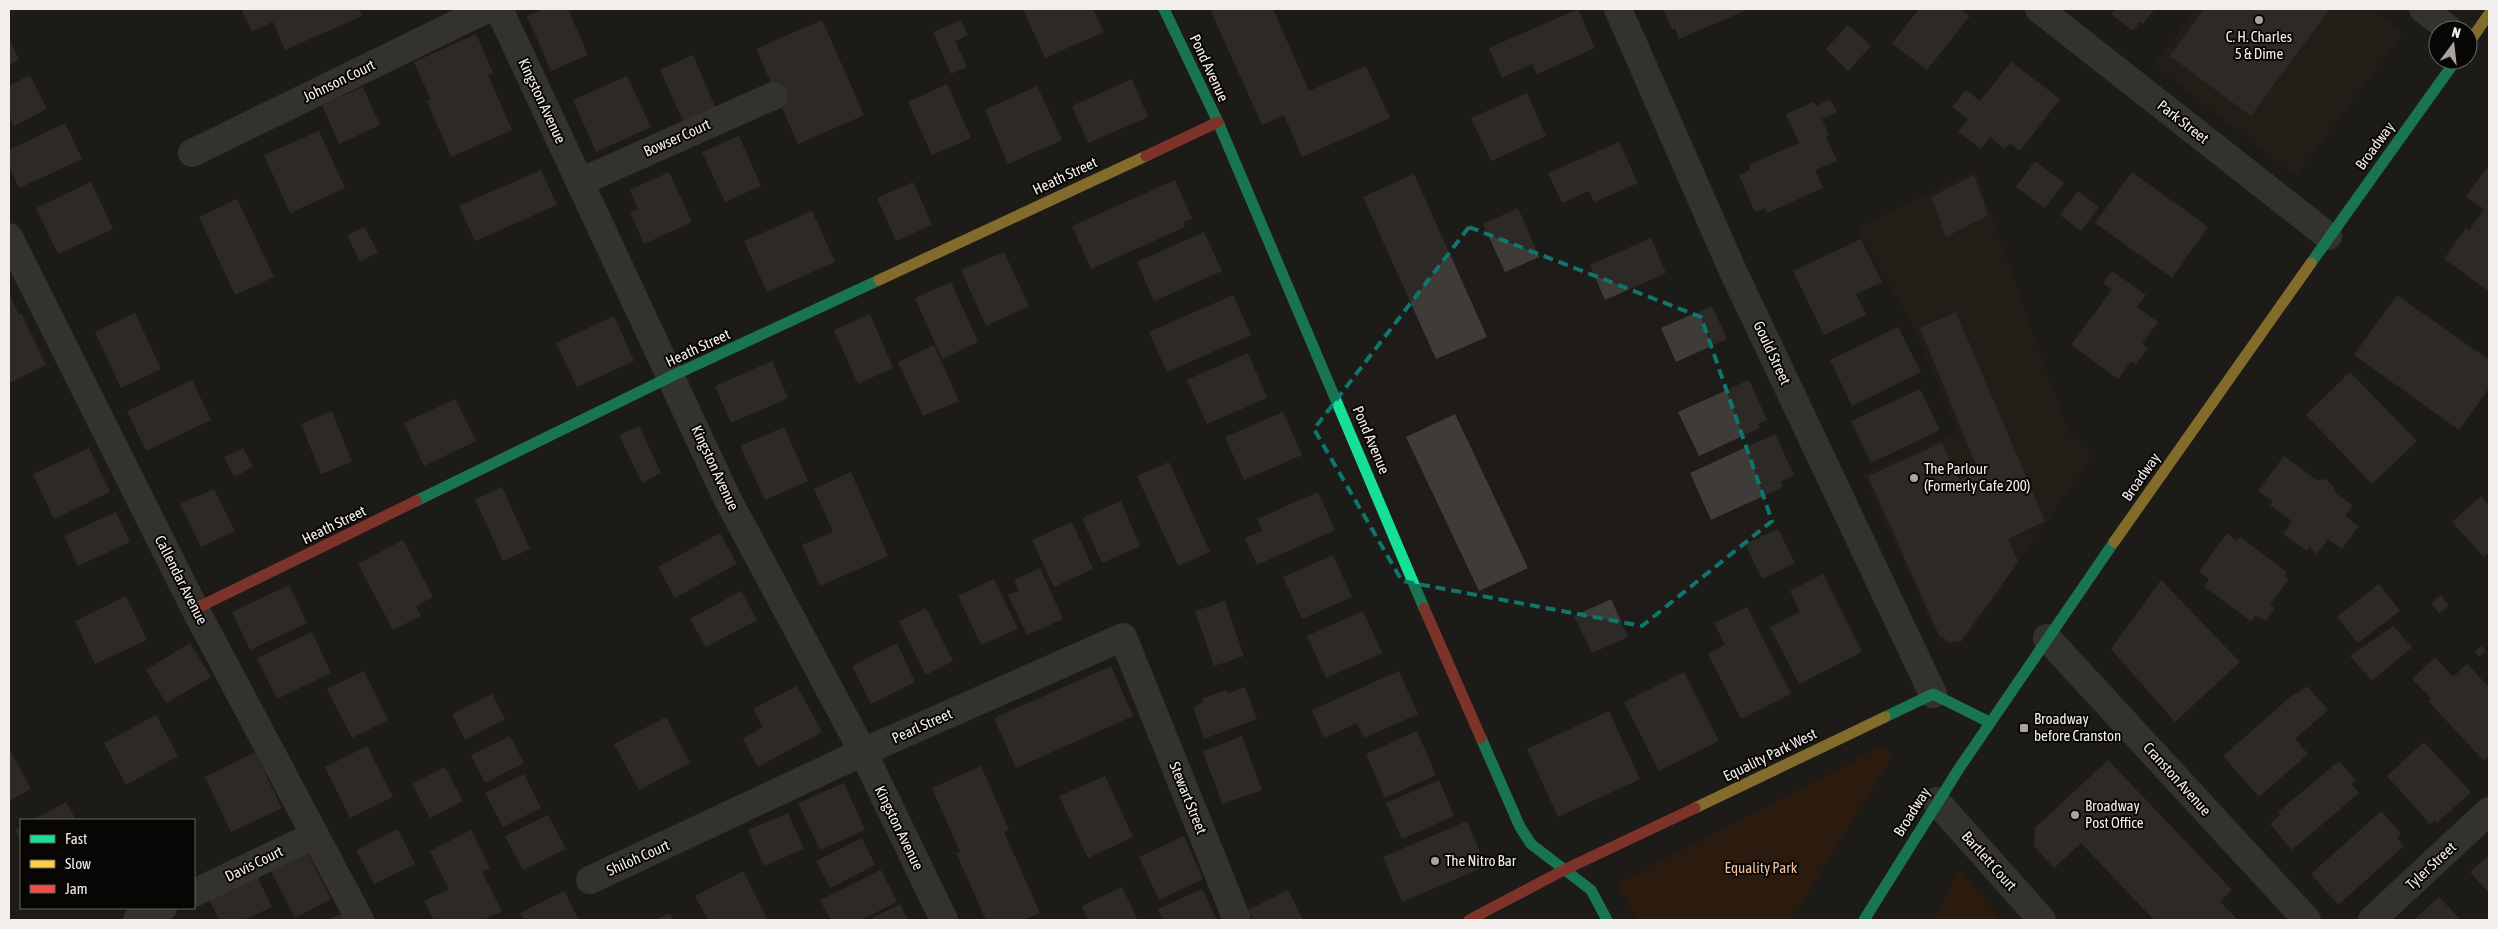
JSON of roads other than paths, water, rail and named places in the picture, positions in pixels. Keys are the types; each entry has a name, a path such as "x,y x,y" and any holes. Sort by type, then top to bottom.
{"street":[{"name":"Johnson Court","path":"192,153 487,9"},
{"name":"Kingston Avenue","path":"499,9 728,498 863,752 944,920"},
{"name":"Pond Avenue","path":"1164,9 1218,122 1320,356 1433,630 1520,827 1531,844 1591,890 1607,920"},
{"name":"Gould Street","path":"1618,9 1732,269 1933,694"},
{"name":"Park Street","path":"2038,9 2328,236"},
{"path":"2423,9 2437,20"},
{"path":"2478,30 2489,14"},
{"name":"Broadway","path":"1864,920 1936,801 1989,722 2328,236 2449,70"},
{"name":"Bowser Court","path":"580,182 773,96"},
{"name":"Heath Street","path":"195,609 672,376 1218,122"},
{"name":"Callendar Avenue","path":"9,237 195,609 360,920"},
{"name":"Pearl Street","path":"686,836 863,752 1123,637 1139,675"},
{"name":"Cranston Avenue","path":"2047,638 2307,920"},
{"name":"Stewart Street","path":"1139,675 1237,920"},
{"path":"1933,694 1989,722"},
{"name":"Equality Park West","path":"1469,920 1564,870 1933,694"},
{"name":"Bartlett Court","path":"1936,801 2042,920"},
{"name":"Tyler Street","path":"2372,920 2489,811"},
{"name":"Davis Court","path":"195,893 315,835"},
{"name":"Shiloh Court","path":"590,880 686,836"},
{"path":"137,920 161,909"}],"place":[{"name":"C. H. Charles 5 & Dime","path":"2259,20"},
{"name":"The Parlour (Formerly Cafe 200)","path":"1914,478"},
{"name":"Broadway before Cranston","path":"2024,728"},
{"name":"Broadway Post Office","path":"2075,815"},
{"name":"The Nitro Bar","path":"1435,861"}],"park label":[{"name":"Equality Park","path":"1761,868"}]}
